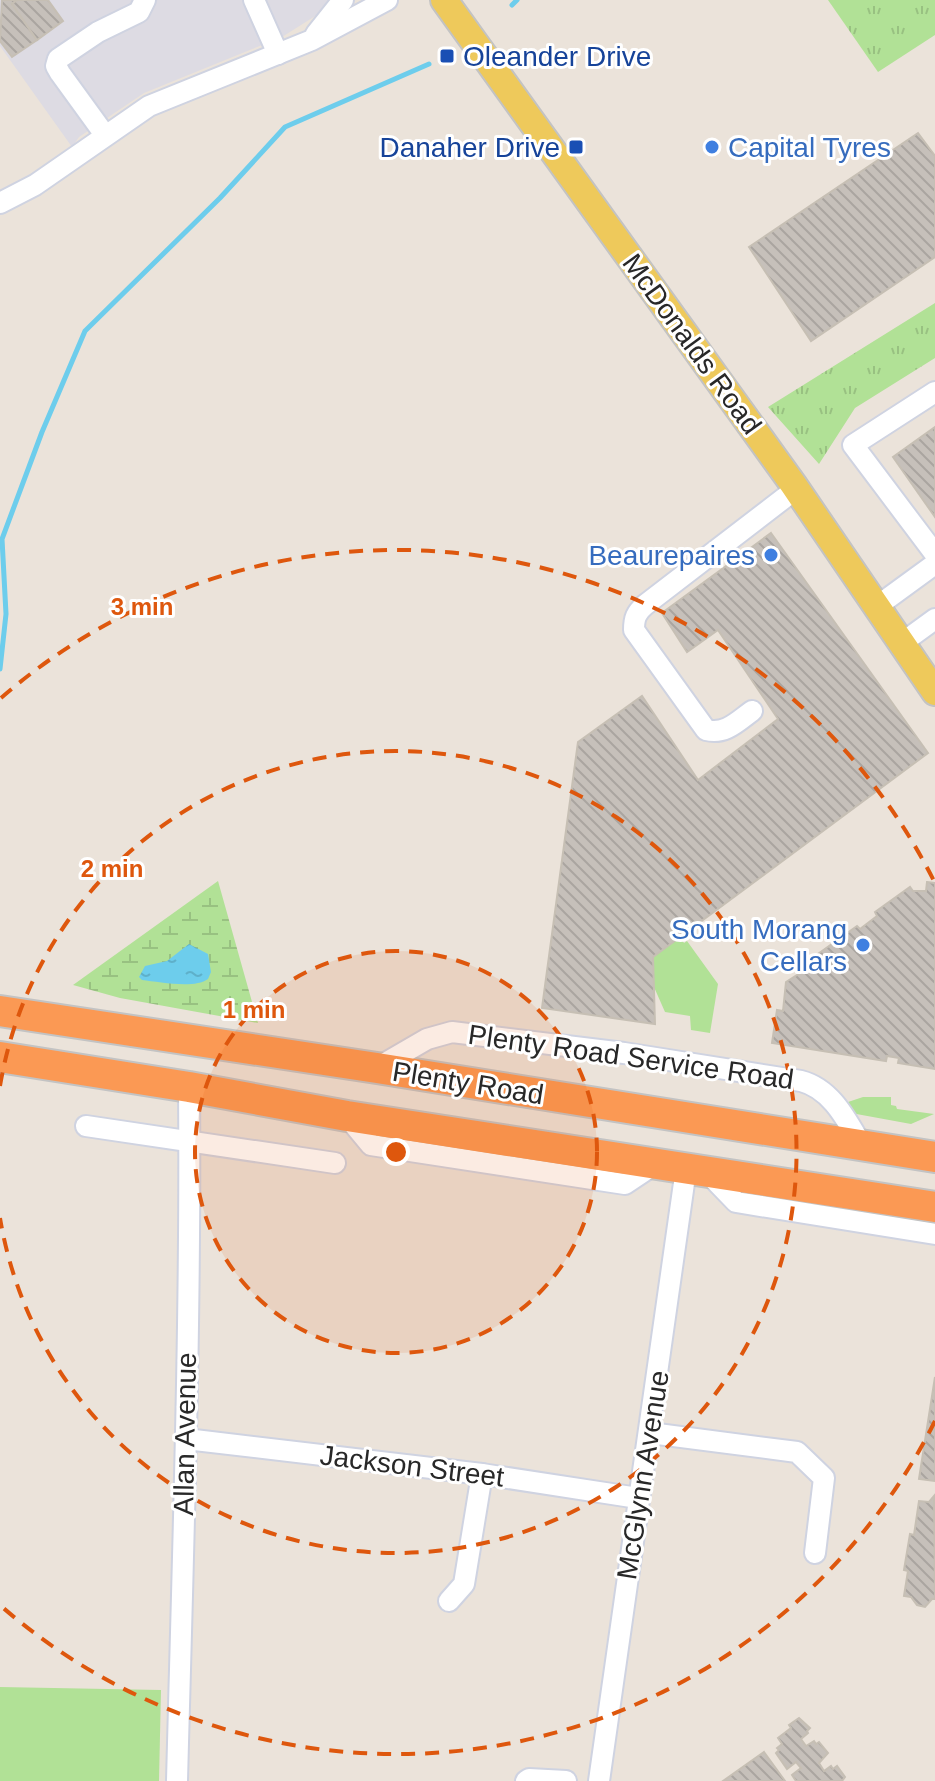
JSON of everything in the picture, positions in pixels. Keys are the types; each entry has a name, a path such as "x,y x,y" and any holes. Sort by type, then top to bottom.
{"highway":[{"name":"Plenty Road","path":"0,1011 935,1157"},
{"name":"Plenty Road","path":"0,1057 347,1116 935,1207"},
{"path":"780,1183 785,1134"}],"main road":[{"name":"McDonalds Road","path":"444,0 461,12 935,692"}],"street":[{"path":"105,135 56,66 58,59 139,12 145,0"},
{"path":"254,0 278,54"},
{"path":"312,40 343,0"},
{"path":"0,203 35,185 149,106 312,40 387,0"},
{"path":"935,392 853,445 935,554"},
{"path":"752,711 727,729 717,733 706,730 634,630 634,620 636,612 796,489"},
{"path":"876,607 935,564"},
{"path":"902,643 935,619"},
{"name":"Plenty Road Service Road","path":"377,1068 427,1039 452,1032 801,1081 819,1088 833,1101 862,1146"},
{"name":"Allan Avenue","path":"177,1781 186,1439 189,1087"},
{"path":"86,1126 335,1163"},
{"path":"697,1170 736,1202 935,1234"},
{"name":"McGlynn Avenue","path":"599,1781 638,1498 697,1170"},
{"path":"650,1433 797,1452 824,1478 815,1553"},
{"name":"Jackson Street","path":"186,1439 482,1474 638,1498"},
{"path":"449,1601 464,1584 482,1474"},
{"path":"526,1781 566,1781"}],"shaded area":[{"path":"0,0 333,0 320,13 282,37 144,93 79,137 72,147 0,46"}],"green space":[{"path":"828,0 935,0 935,35 878,72"},
{"path":"935,303 935,358 855,408 819,464 768,407"},
{"path":"218,881 258,1023 120,998 73,985"},
{"path":"679,935 684,943 687,941 718,984 710,1033 691,1030 690,1016 665,1012 650,978 654,953"},
{"path":"863,1097 891,1097 891,1105 897,1109 934,1114 911,1124 851,1113 845,1103"},
{"path":"0,1687 161,1690 159,1781 0,1781"}],"water":[{"path":"189,944 208,954 211,972 208,979 195,984 176,984 139,977 145,966 167,961"}],"building":[{"path":"2,0 17,0 12,4 37,40 12,57 0,41"},
{"path":"17,0 48,0 63,21 37,40 12,4"},
{"path":"918,133 935,156 935,257 811,341 749,247"},
{"path":"935,427 935,517 893,457"},
{"path":"771,533 928,753 653,957 655,1024 542,1008 578,742 642,696 698,780 778,719 718,630 687,652 662,613"},
{"path":"927,882 935,883 935,1069 898,1063 899,1058 887,1056 886,1061 772,1043 777,1010 783,1011 786,982 800,973 797,969 857,926 860,929 877,916 875,912 910,887 913,891 926,891"},
{"path":"935,1377 935,1481 919,1479"},
{"path":"934,1496 935,1599 925,1607 904,1596 908,1571 904,1570 919,1501 929,1502"},
{"path":"799,1718 810,1728 801,1739 806,1746 814,1741 816,1744 819,1742 828,1753 819,1763 824,1771 837,1766 845,1777 842,1781 796,1781 792,1775 801,1768 796,1762 787,1769 776,1753 782,1744 778,1738"},
{"path":"764,1752 785,1781 723,1781"}],"waterway":[{"path":"512,5 517,0"},
{"path":"0,669 6,614 2,539 42,432 85,331 220,198 285,127 429,64"}],"place":[{"name":"Oleander Drive","path":"447,56"},
{"name":"Danaher Drive","path":"576,147"},
{"name":"Capital Tyres","path":"712,147"},
{"name":"Beaurepaires","path":"771,555"},
{"name":"South Morang Cellars","path":"863,945"}]}
